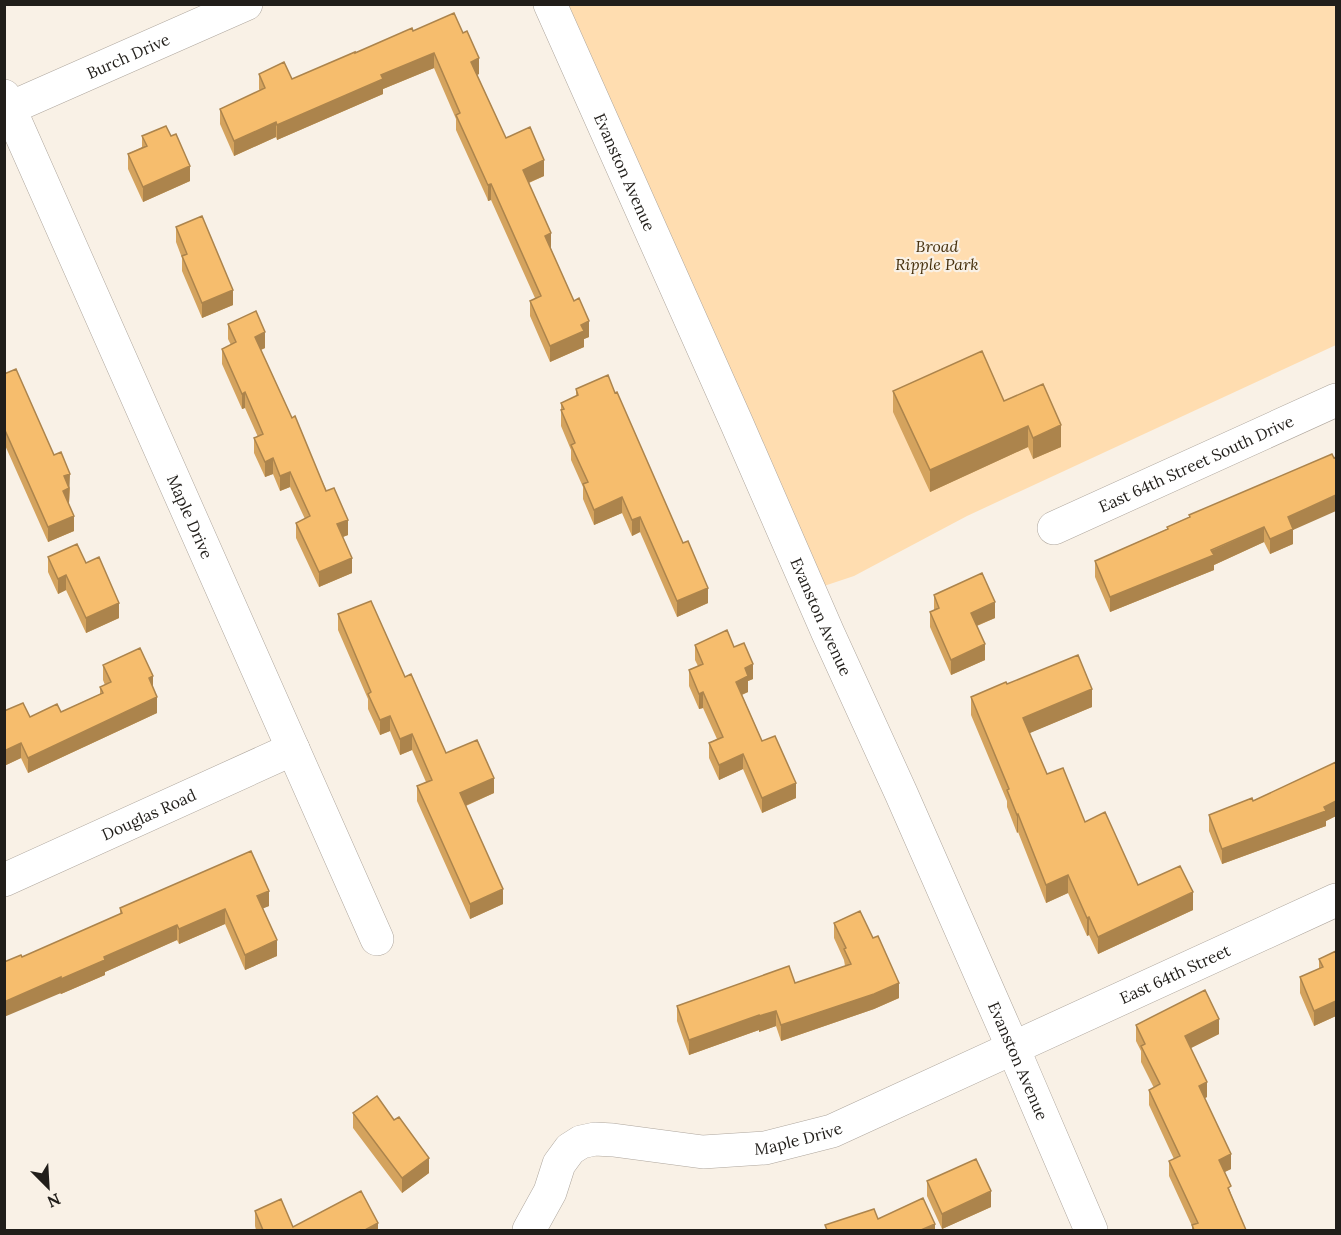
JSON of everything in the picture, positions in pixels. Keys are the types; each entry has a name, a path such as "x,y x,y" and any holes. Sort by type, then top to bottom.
{"street":[{"name":"Burch Drive","path":"7,102 246,4"},
{"name":"Evanston Avenue","path":"550,4 901,794 1091,1230"},
{"name":"Maple Drive","path":"7,102 377,939"},
{"name":"East 64th Street South Drive","path":"1054,528 1336,400"},
{"name":"Douglas Road","path":"4,880 293,749"},
{"name":"East 64th Street","path":"1013,1048 1336,900"},
{"name":"Maple Drive","path":"529,1230 550,1192 560,1164 570,1149 581,1142 595,1139 613,1140 703,1152 765,1148 832,1131 1013,1048"}],"green space":[{"name":"Broad Ripple Park","path":"549,5 1336,5 1336,345 967,516 854,576 809,591"}],"building":[{"path":"454,13 463,33 467,31 479,58 471,62 506,138 530,127 544,160 523,170 551,233 545,236 574,301 579,298 589,321 581,325 584,331 550,346 530,301 541,296 491,184 488,185 456,115 460,113 434,53 381,75 383,79 234,141 220,109 265,88 259,74 284,62 292,79 412,28 413,31"},
{"path":"166,126 171,136 176,134 190,166 143,187 128,154 147,146 142,136"},
{"path":"202,216 233,290 202,303 182,256 187,254 176,227"},
{"path":"256,311 265,332 255,337 292,418 295,416 326,491 334,488 348,520 337,524 352,558 319,572 296,523 310,516 290,472 280,476 273,458 265,462 254,438 263,434 245,392 242,394 222,349 236,342 228,324"},
{"path":"982,351 1004,401 1043,384 1061,425 1033,438 1028,426 930,470 893,391"},
{"path":"16,369 54,455 61,452 70,474 64,476 69,488 63,491 74,516 48,527 4,428 4,374"},
{"path":"608,375 683,543 688,541 708,588 677,601 640,517 632,520 622,497 594,510 583,484 588,482 571,445 575,443 561,410 564,409 561,403 578,395 576,389"},
{"path":"1332,454 1334,458 1336,457 1336,495 1288,517 1293,529 1270,539 1264,527 1211,550 1214,555 1110,597 1095,561 1168,529 1167,527 1190,517 1189,515"},
{"path":"77,544 86,563 99,557 119,603 86,618 66,575 58,579 48,557"},
{"path":"982,573 995,602 971,613 985,644 951,660 930,612 939,608 934,595"},
{"path":"371,601 405,677 411,674 446,753 477,740 494,778 460,793 503,889 470,904 417,786 432,780 412,734 400,739 390,716 380,720 368,694 371,692 338,614"},
{"path":"727,630 734,647 744,643 753,664 745,668 748,676 736,682 762,741 775,736 796,783 762,798 743,754 719,765 709,743 723,737 703,692 699,694 689,670 703,664 695,645"},
{"path":"140,648 153,676 149,678 157,697 28,758 21,743 4,751 4,711 23,703 30,717 57,704 61,712 103,693 100,687 111,682 103,665"},
{"path":"1078,655 1092,689 1023,718 1047,774 1063,768 1085,822 1105,812 1138,885 1180,866 1193,892 1098,937 1068,875 1046,885 971,697"},
{"path":"1336,762 1336,801 1324,807 1326,811 1222,849 1209,815 1252,798 1253,801"},
{"path":"251,851 269,891 257,896 277,940 245,955 225,909 179,929 177,925 104,957 105,960 4,1002 4,962 21,955 22,957 122,913 120,908"},
{"path":"860,911 873,938 878,936 899,983 874,994 781,1025 776,1011 689,1040 677,1006 789,966 795,983 851,964 834,923"},
{"path":"1336,951 1336,1001 1314,1011 1300,977 1323,967 1319,959"},
{"path":"1205,990 1219,1019 1185,1036 1207,1082 1199,1086 1231,1154 1219,1160 1231,1186 1228,1188 1246,1230 1194,1230 1192,1225 1198,1223 1169,1161 1180,1156 1149,1090 1160,1084 1141,1046 1145,1044 1136,1025"},
{"path":"377,1096 394,1120 399,1117 429,1158 402,1178 353,1113"},
{"path":"976,1159 991,1191 942,1214 927,1181"},
{"path":"361,1191 378,1223 365,1230 263,1230 255,1211 281,1199 293,1227"},
{"path":"923,1198 935,1224 921,1230 827,1230 825,1225 874,1209 878,1219"}]}
